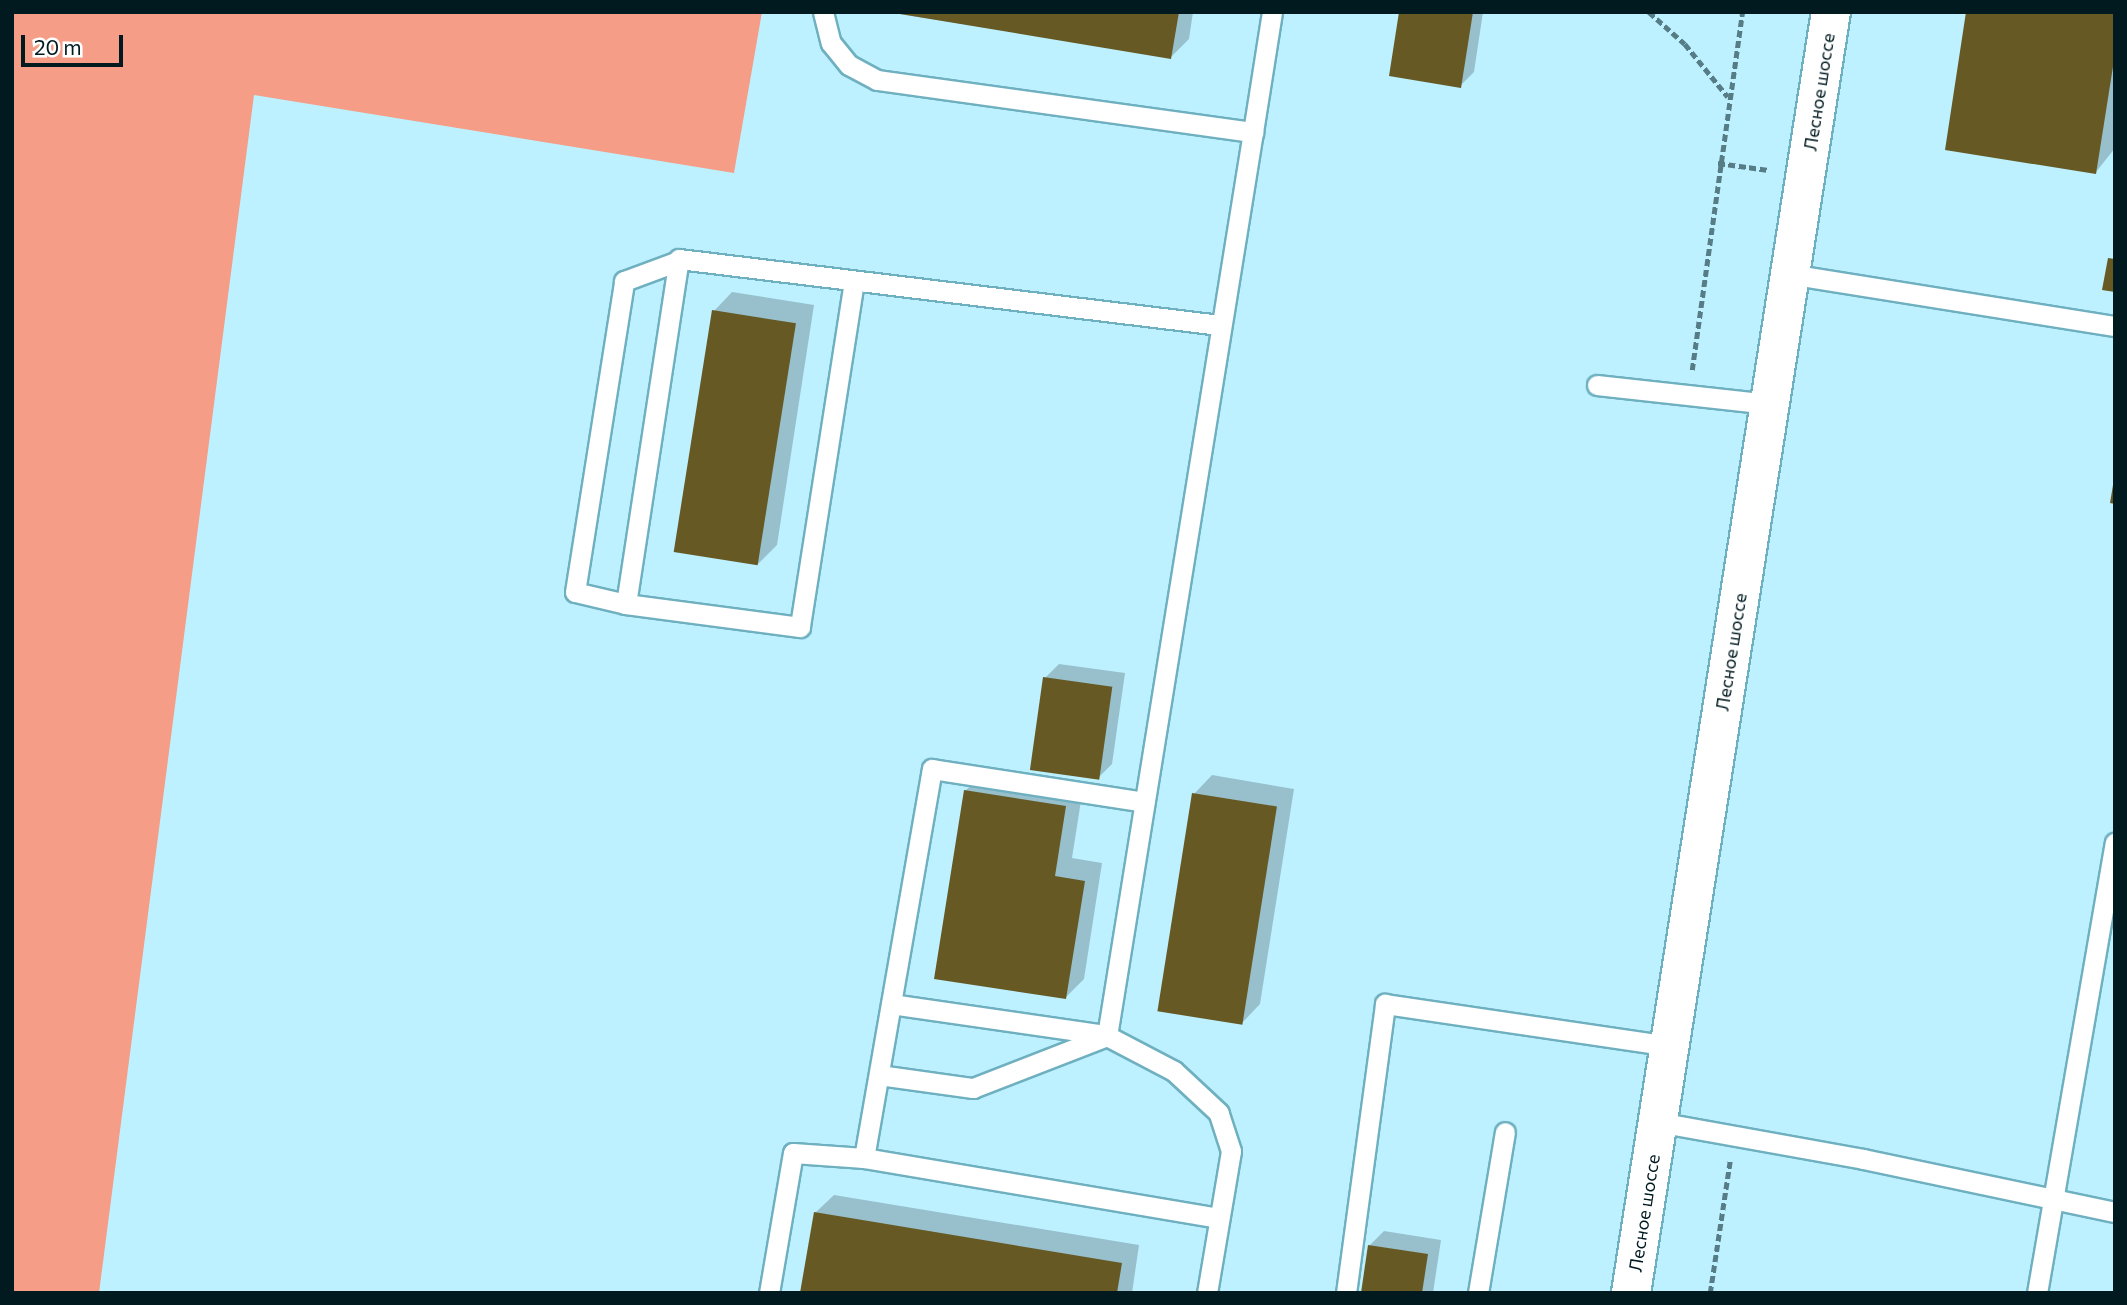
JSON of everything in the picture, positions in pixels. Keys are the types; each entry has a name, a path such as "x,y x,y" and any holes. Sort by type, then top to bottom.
{"street":[{"name":"Лесное шоссе","path":"1631,1293 1831,12"}],"lane":[{"path":"823,12 831,43 849,65 877,80 1253,132"},
{"path":"1107,1036 1272,12"},
{"path":"854,281 800,627 626,604 575,592 624,281 678,261 854,281 1220,325"},
{"path":"626,604 678,261"},
{"path":"1789,274 2115,326"},
{"path":"1597,385 1769,404"},
{"path":"864,1158 932,769 1144,802"},
{"path":"2037,1293 2115,843"},
{"path":"891,1004 1107,1036 1174,1071 1219,1113 1231,1151 1207,1293"},
{"path":"1346,1293 1385,1004 1670,1046"},
{"path":"878,1075 973,1088 1107,1036"},
{"path":"1658,1122 2115,1212"},
{"path":"1478,1293 1505,1132"},
{"path":"769,1293 793,1153 864,1158 1219,1218"}],"path":[{"path":"1649,12 1685,44 1729,97"},
{"path":"1689,395 1718,163 1742,12"},
{"path":"1718,163 1807,176"},
{"path":"1710,1293 1734,1135"}],"shaded area":[{"path":"12,12 762,12 734,173 254,95 99,1293 12,1293"}],"building":[{"path":"888,12 1179,12 1171,59"},
{"path":"1399,12 1473,12 1461,88 1389,76"},
{"path":"1966,12 2115,12 2115,54 2096,174 1945,150"},
{"path":"2108,258 2115,259 2115,292 2102,290"},
{"path":"712,310 796,323 758,565 674,552"},
{"path":"2115,485 2115,504 2110,503"},
{"path":"1043,677 1112,687 1099,780 1030,770"},
{"path":"964,790 1066,806 1055,876 1085,881 1066,999 934,979"},
{"path":"1192,793 1277,806 1242,1025 1157,1011"},
{"path":"814,1212 1122,1263 1117,1293 800,1293"},
{"path":"1368,1245 1428,1254 1422,1293 1361,1293"}]}
